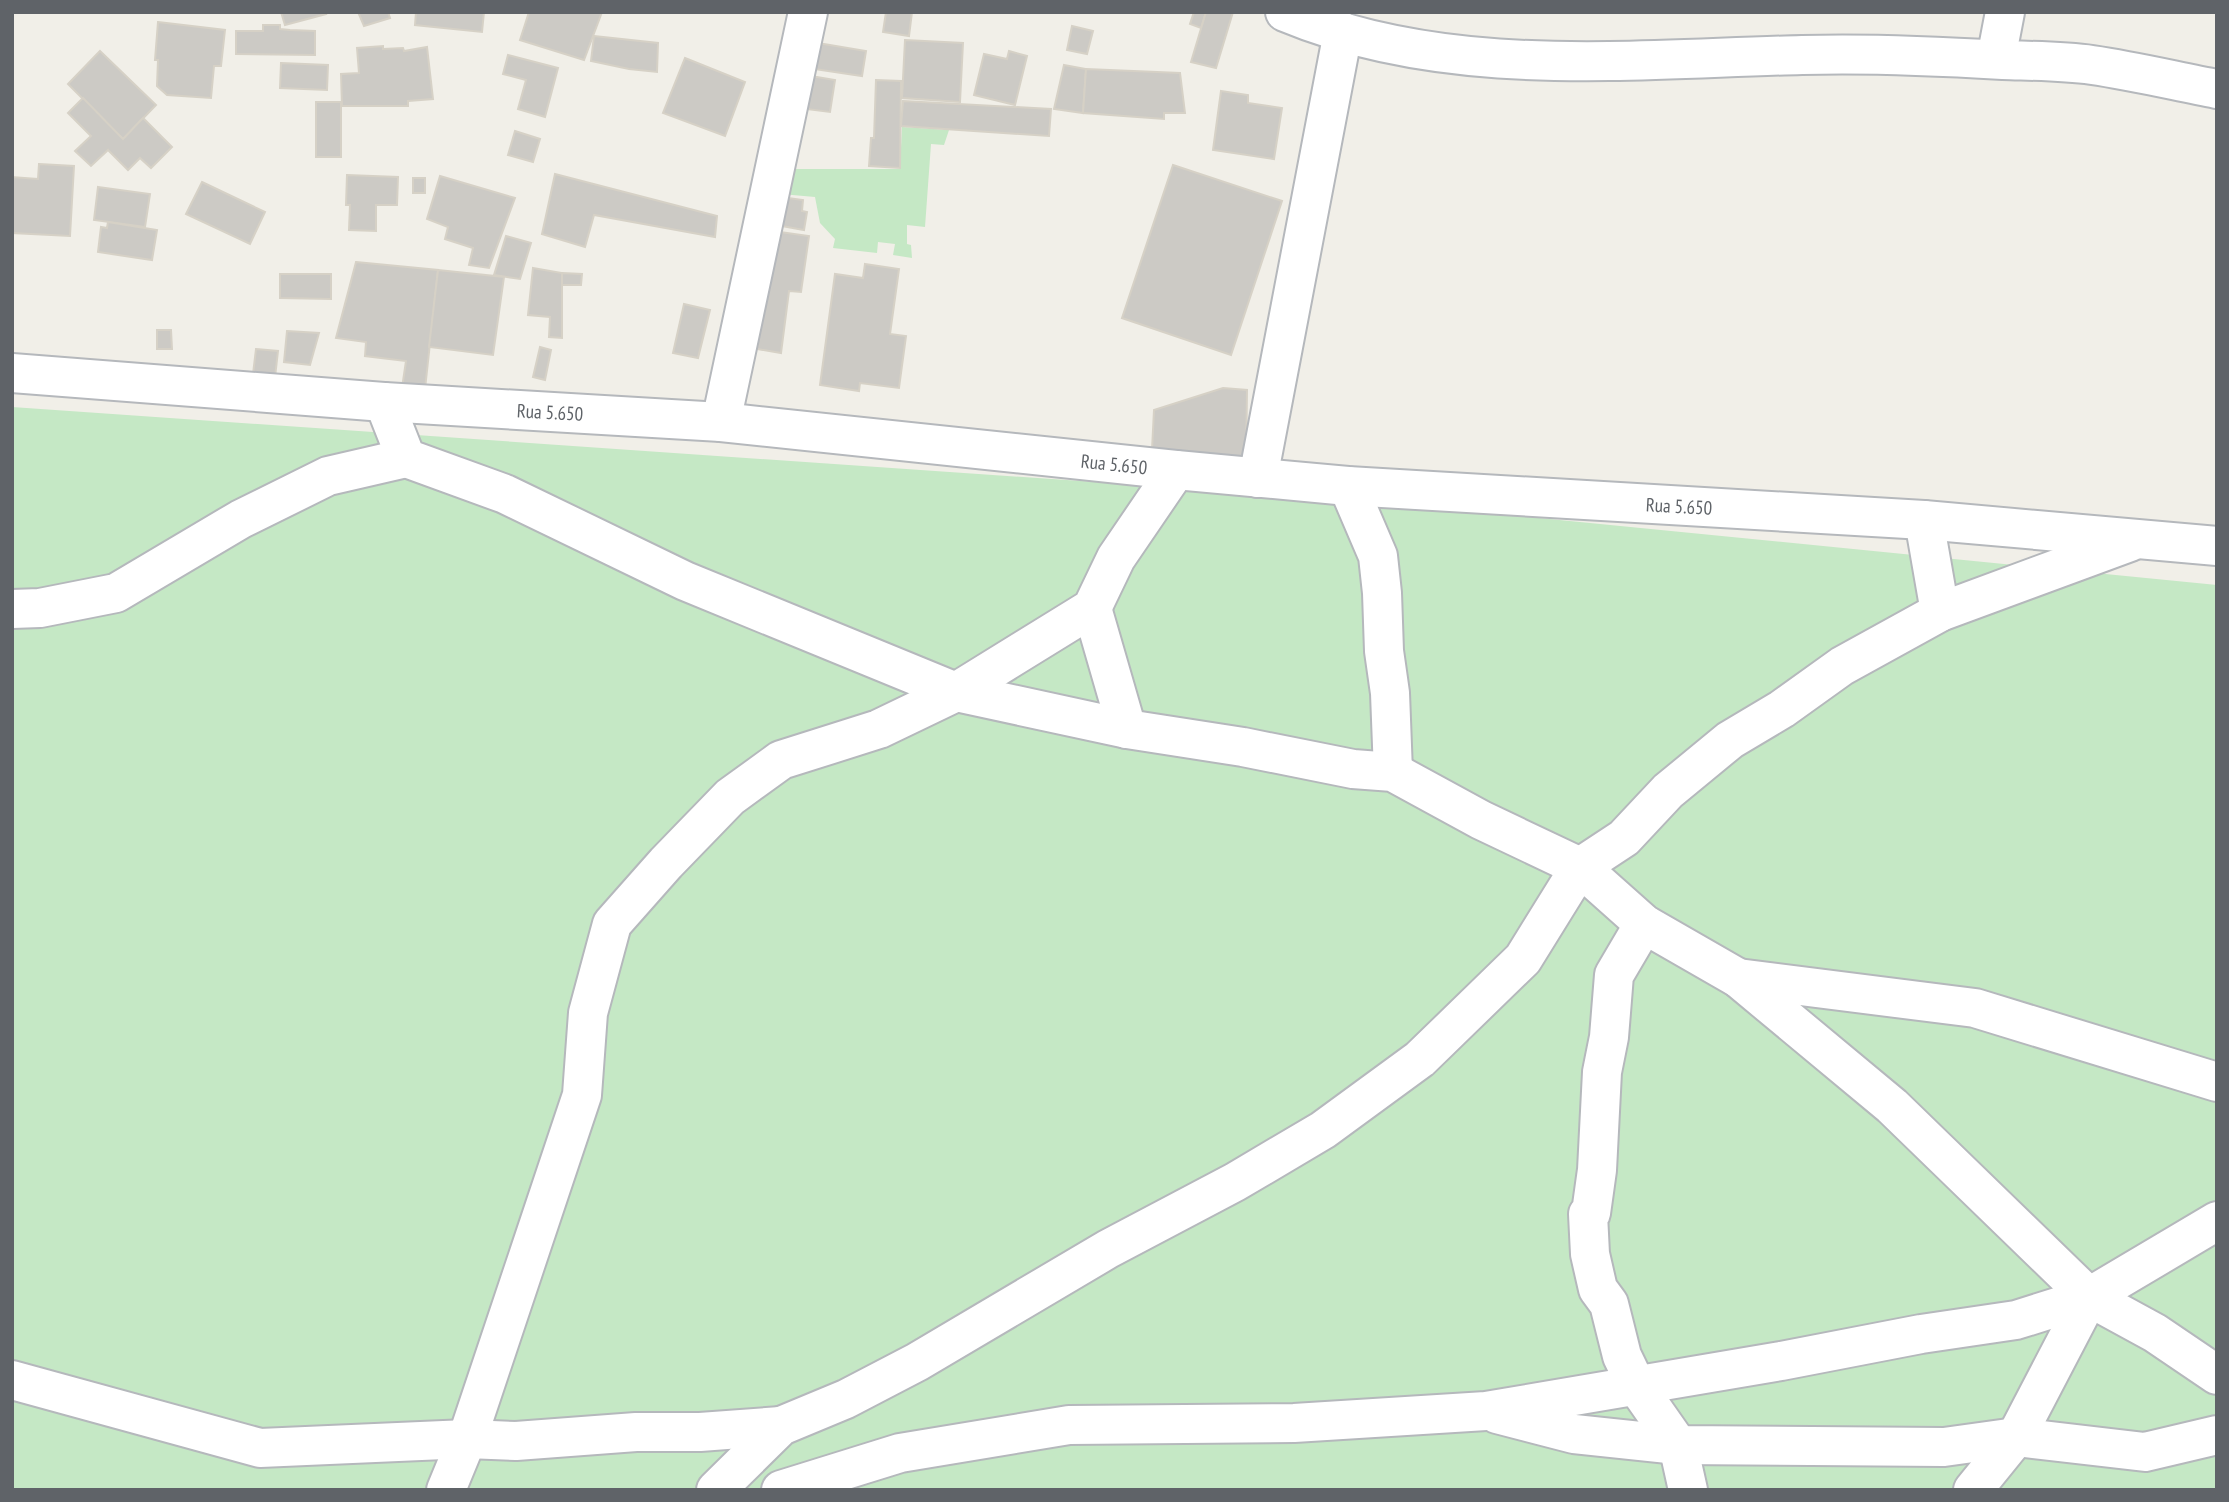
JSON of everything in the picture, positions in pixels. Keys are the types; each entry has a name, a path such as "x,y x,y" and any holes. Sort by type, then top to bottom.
{"street":[{"path":"721,422 808,12"},
{"path":"1285,12 1331,24 1395,46 1484,58 1636,62 1803,54 1935,55 2091,65 2217,89"},
{"path":"1996,59 2005,12"},
{"path":"1258,478 1331,24"},
{"name":"Rua 5.650","path":"12,373 384,402 721,422 1349,486 1924,520 2217,546"},
{"path":"384,402 406,458"},
{"path":"12,609 40,608 116,593 241,519 328,475 406,458 505,494 685,581 956,692 1127,729 1242,747 1353,769 1392,772 1481,820 1580,867 1644,924 1738,978 1892,1106 2089,1297 2155,1334 2217,1374"},
{"path":"446,1490 467,1439 582,1095 588,1013 612,924 730,797 781,760 879,729 956,692 1092,608 1116,558 1176,470"},
{"path":"1349,486 1378,556 1384,651 1390,693 1392,772"},
{"path":"1924,520 1940,612"},
{"path":"12,1380 260,1448 467,1439 516,1441 636,1432 700,1432 781,1426 846,1399 917,1362 1108,1249 1236,1182 1323,1130 1420,1059 1523,959 1580,867 1624,838 1668,791 1730,740 1782,709 1842,666 1940,612 2141,538"},
{"path":"1092,608 1127,729"},
{"path":"1644,924 1614,975 1609,1037 1602,1072 1597,1170 1591,1213 1588,1214 1590,1254 1598,1289 1609,1304 1622,1356 1636,1385 1678,1445 1688,1490"},
{"path":"1738,978 1975,1008 2217,1082"},
{"path":"781,1490 900,1453 1069,1425 1294,1423 1486,1411 1920,1334 2017,1320 2089,1297 2217,1222"},
{"path":"1973,1490 2017,1437 2089,1297"},
{"path":"1486,1411 1574,1434 1678,1445 1944,1447 2017,1437 2145,1452 2217,1436"},
{"path":"716,1490 781,1426"}],"green space":[{"path":"902,127 949,130 944,145 931,144 925,227 907,225 907,244 911,245 912,258 893,255 895,244 878,242 877,253 833,248 835,239 820,223 815,197 781,194 786,169 900,169"},
{"path":"12,407 1368,501 2217,585 2217,1490 12,1490"}],"building":[{"path":"281,12 325,12 326,14 285,25"},
{"path":"358,12 388,12 390,18 364,26"},
{"path":"416,12 484,12 482,32 415,25"},
{"path":"529,12 602,12 584,60 520,40"},
{"path":"886,12 912,12 909,36 883,32"},
{"path":"1194,12 1206,12 1201,28 1190,24"},
{"path":"1206,12 1233,12 1216,68 1191,62"},
{"path":"158,22 225,30 221,66 214,66 211,98 167,95 157,86 158,60 155,60"},
{"path":"263,25 315,31 315,55 236,54 236,31 263,31"},
{"path":"1072,26 1093,31 1087,54 1067,50"},
{"path":"594,36 658,43 657,72 591,61"},
{"path":"905,40 963,43 960,102 902,98"},
{"path":"818,43 866,51 862,76 814,69"},
{"path":"383,46 383,49 403,48 404,51 427,47 433,99 408,101 408,106 342,106 341,74 359,73 357,48"},
{"path":"100,51 156,105 123,139 68,84"},
{"path":"1009,51 1027,56 1015,105 974,95 984,54 1007,59"},
{"path":"508,55 558,68 545,117 518,109 526,80 503,74"},
{"path":"685,58 745,82 725,136 663,113"},
{"path":"281,63 328,65 327,90 280,88"},
{"path":"1064,65 1086,69 1083,113 1054,109"},
{"path":"1086,69 1180,73 1185,113 1164,113 1164,119 1083,113"},
{"path":"811,76 835,80 830,112 806,109"},
{"path":"876,80 901,81 900,168 869,166 871,138 874,138"},
{"path":"1221,91 1248,95 1248,103 1282,108 1274,159 1213,150"},
{"path":"83,98 123,139 143,118 172,147 151,168 140,158 128,170 108,150 91,166 75,151 91,136 68,113"},
{"path":"903,101 1051,109 1049,136 901,126"},
{"path":"316,102 341,102 341,157 316,157"},
{"path":"515,131 540,139 533,162 508,155"},
{"path":"39,164 74,166 70,236 12,233 12,177 38,179"},
{"path":"1173,165 1282,201 1231,355 1122,318"},
{"path":"555,174 717,216 715,237 594,215 585,247 542,234"},
{"path":"347,175 398,177 397,205 376,205 376,231 349,230"},
{"path":"440,176 515,198 489,268 469,265 473,248 445,239 448,227 427,219"},
{"path":"413,178 425,178 425,193 413,193"},
{"path":"202,182 265,212 250,244 186,214"},
{"path":"98,187 150,194 145,227 94,220"},
{"path":"781,197 803,200 802,211 807,212 804,230 776,225"},
{"path":"108,222 157,230 152,260 98,252 101,227 107,228"},
{"path":"773,231 809,236 801,292 789,291 781,353 757,349"},
{"path":"506,236 531,243 520,279 494,275"},
{"path":"356,262 438,270 425,389 402,388 406,361 365,356 366,342 336,338"},
{"path":"865,264 899,269 890,334 906,336 899,388 860,383 859,391 820,385 835,274 863,278"},
{"path":"533,268 562,273 562,338 549,337 550,317 528,315"},
{"path":"438,270 504,277 493,355 429,347"},
{"path":"562,273 582,274 581,285 562,285"},
{"path":"280,274 331,274 331,299 280,298"},
{"path":"684,304 710,310 698,358 673,353"},
{"path":"157,330 171,330 172,349 157,349"},
{"path":"287,331 319,333 310,365 284,362"},
{"path":"540,347 551,350 545,380 533,377"},
{"path":"256,349 278,351 275,377 253,374"},
{"path":"1223,388 1247,390 1246,464 1152,450 1154,410"}]}
